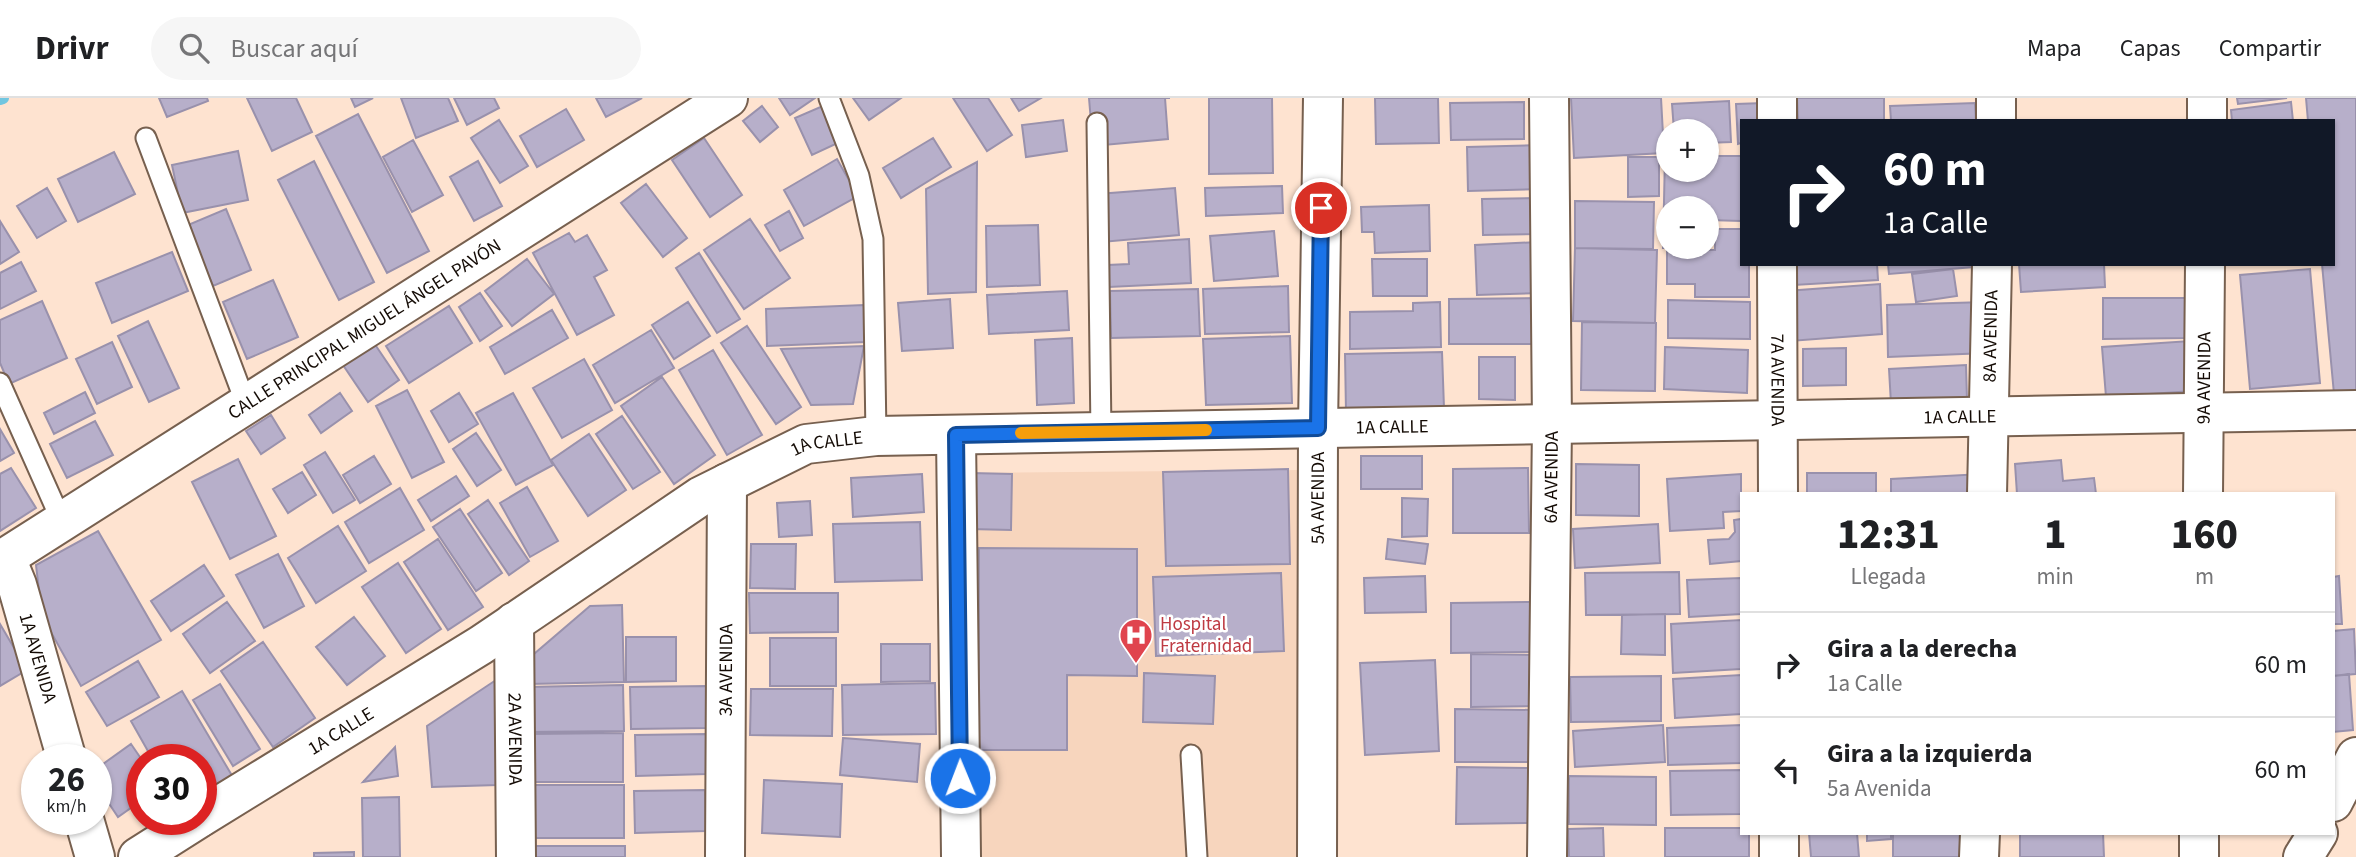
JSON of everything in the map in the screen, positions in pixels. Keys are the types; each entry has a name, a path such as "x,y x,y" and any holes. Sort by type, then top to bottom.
{"street":[{"name":"CALLE PRINCIPAL MIGUEL ÁNGEL PAVÓN","path":"3,559 728,98"},
{"name":"5A AVENIDA","path":"1317,857 1318,428 1323,98"},
{"name":"6A AVENIDA","path":"1547,857 1552,424 1549,98"},
{"path":"1777,98 1777,119"},
{"path":"1996,98 1996,119"},
{"path":"2207,98 2207,119"},
{"name":"7A AVENIDA","path":"1777,266 1778,492"},
{"name":"8A AVENIDA","path":"1987,492 1992,266"},
{"name":"9A AVENIDA","path":"2203,492 2205,266"},
{"name":"1A CALLE","path":"217,807 514,622 701,496 806,444 876,436 2356,410"},
{"path":"956,435 961,857"},
{"name":"3A AVENIDA","path":"725,857 727,483"},
{"name":"1A AVENIDA","path":"3,559 17,585 62,744"},
{"name":"2A AVENIDA","path":"514,622 516,857"},
{"path":"2335,798 2356,757"},
{"path":"89,835 95,857"},
{"name":"1A CALLE","path":"138,857 173,835"},
{"path":"1779,835 1779,857"},
{"path":"1979,857 1980,835"},
{"path":"2199,835 2199,857"},
{"path":"2303,857 2317,835"}],"lane":[{"path":"829,98 859,176 873,239 876,436"},
{"path":"1097,123 1101,432"},
{"path":"146,138 246,404"},
{"path":"0,383 62,522"},
{"path":"1191,755 1197,857"}],"shaded area":[{"name":"Hospital Fraternidad","path":"1300,470 1301,857 972,857 971,473"}],"building":[{"path":"159,98 207,98 208,101 167,117"},
{"path":"247,98 296,98 312,132 272,151"},
{"path":"351,98 373,98 355,107"},
{"path":"401,98 448,98 458,121 416,138"},
{"path":"454,98 494,98 499,108 467,125"},
{"path":"596,98 642,98 606,117"},
{"path":"779,98 815,98 790,115"},
{"path":"853,98 901,98 869,120"},
{"path":"953,98 988,98 1012,135 987,151"},
{"path":"1011,98 1041,98 1019,111"},
{"path":"1089,98 1165,98 1168,139 1093,146"},
{"path":"1209,98 1272,98 1273,173 1209,174"},
{"path":"1375,98 1438,98 1439,143 1376,144"},
{"path":"1571,98 1661,98 1662,119 1656,119 1656,153 1574,158"},
{"path":"1797,98 1884,98 1884,119 1798,119"},
{"path":"2237,98 2287,98 2238,104"},
{"path":"2306,98 2356,98 2356,392 2334,394 2322,266 2335,266 2335,119 2308,119"},
{"path":"1729,101 1731,142 1719,142 1719,119 1673,119 1672,104"},
{"path":"1524,102 1524,139 1451,140 1450,103"},
{"path":"2291,102 2293,119 2232,119 2231,110"},
{"path":"1764,103 1765,119 1740,119 1738,144 1736,104"},
{"path":"1975,103 1976,119 1891,119 1890,106"},
{"path":"825,105 842,141 812,155 795,118"},
{"path":"762,106 778,127 760,142 743,121"},
{"path":"566,109 584,140 537,167 520,136"},
{"path":"358,114 429,251 387,273 316,136"},
{"path":"499,120 528,166 500,183 471,138"},
{"path":"1063,120 1067,151 1026,157 1022,125"},
{"path":"704,138 742,195 710,217 672,160"},
{"path":"933,138 951,167 901,198 883,168"},
{"path":"413,140 443,195 412,212 383,157"},
{"path":"1540,145 1541,189 1468,191 1467,147"},
{"path":"238,151 248,200 182,213 172,165"},
{"path":"114,152 135,194 78,222 58,179"},
{"path":"1719,156 1740,156 1740,221 1719,220 1719,196 1664,196 1664,182 1719,182"},
{"path":"1628,157 1656,157 1659,196 1628,197"},
{"path":"837,159 858,196 804,226 784,190"},
{"path":"314,161 374,282 339,300 278,180"},
{"path":"478,161 502,206 474,221 450,177"},
{"path":"977,162 976,292 928,294 926,189"},
{"path":"646,184 687,238 663,257 621,203"},
{"path":"1282,186 1283,213 1206,216 1205,188"},
{"path":"47,188 66,221 37,238 17,206"},
{"path":"1175,188 1179,235 1102,242 1098,194"},
{"path":"1537,198 1538,234 1483,235 1482,199"},
{"path":"1575,201 1654,202 1653,249 1575,248"},
{"path":"1429,205 1430,251 1375,253 1374,232 1362,232 1361,207"},
{"path":"226,209 251,270 213,286 188,225"},
{"path":"789,211 803,238 780,251 765,225"},
{"path":"750,219 790,278 744,309 704,250"},
{"path":"0,221 19,252 0,264"},
{"path":"1038,225 1040,285 987,287 986,226"},
{"path":"1719,229 1740,229 1740,266 1749,266 1749,297 1695,297 1695,284 1667,284 1667,259 1719,259"},
{"path":"1274,231 1278,276 1214,281 1210,236"},
{"path":"569,233 575,242 587,235 607,270 594,277 614,315 577,335 533,253"},
{"path":"1189,239 1191,283 1109,287 1108,265 1129,264 1128,243"},
{"path":"1539,242 1541,293 1477,295 1475,245"},
{"path":"1575,248 1656,250 1655,323 1573,321"},
{"path":"172,252 188,291 112,323 96,283"},
{"path":"699,253 740,319 717,333 676,268"},
{"path":"527,259 554,294 512,326 485,291"},
{"path":"1372,259 1427,259 1427,296 1373,296"},
{"path":"21,262 36,291 0,309 0,273"},
{"path":"1792,266 1877,266 1878,280 1794,285"},
{"path":"1888,266 1974,266 1974,267 1889,274"},
{"path":"2019,266 2104,266 2105,287 2021,292"},
{"path":"1953,269 1957,296 1916,302 1912,274"},
{"path":"2310,269 2320,383 2250,389 2240,275"},
{"path":"273,280 298,337 247,359 223,302"},
{"path":"1880,284 1882,334 1790,341 1786,291"},
{"path":"1288,286 1289,332 1205,334 1203,289"},
{"path":"1198,289 1200,336 1111,338 1110,291"},
{"path":"1067,291 1069,330 989,334 987,295"},
{"path":"480,293 502,326 480,341 459,307"},
{"path":"1541,298 1541,344 1449,344 1449,299"},
{"path":"2103,298 2188,298 2188,338 2103,339"},
{"path":"950,299 953,348 902,351 898,303"},
{"path":"1668,300 1750,302 1750,339 1668,338"},
{"path":"42,301 67,358 9,384 0,363 0,320"},
{"path":"688,302 710,336 674,359 652,325"},
{"path":"1440,302 1441,347 1350,349 1350,312 1413,311 1413,303"},
{"path":"1985,302 1987,353 1888,357 1887,305"},
{"path":"864,305 866,342 767,346 766,309"},
{"path":"449,306 472,343 409,383 386,346"},
{"path":"552,310 568,338 505,374 490,347"},
{"path":"148,321 179,388 149,402 118,336"},
{"path":"1582,322 1656,323 1655,391 1581,390"},
{"path":"747,326 801,407 776,424 721,343"},
{"path":"651,330 674,368 615,403 593,365"},
{"path":"1290,336 1292,403 1206,405 1203,339"},
{"path":"1072,338 1074,403 1037,405 1035,340"},
{"path":"2190,341 2193,391 2106,397 2102,347"},
{"path":"112,342 132,387 97,404 76,359"},
{"path":"374,343 399,380 368,402 343,365"},
{"path":"864,346 853,404 811,405 781,349"},
{"path":"1665,347 1748,350 1747,393 1664,389"},
{"path":"1846,348 1846,385 1803,386 1803,349"},
{"path":"713,350 762,435 727,455 679,370"},
{"path":"1442,352 1444,408 1346,412 1345,354"},
{"path":"1479,357 1515,357 1515,400 1479,399"},
{"path":"584,359 612,410 562,438 533,388"},
{"path":"1966,365 1967,400 1891,404 1889,369"},
{"path":"662,377 715,455 674,484 621,406"},
{"path":"407,390 444,462 412,478 376,406"},
{"path":"85,392 95,413 54,434 44,413"},
{"path":"340,393 352,411 321,433 309,415"},
{"path":"459,393 478,424 449,442 431,411"},
{"path":"513,393 553,465 516,485 476,413"},
{"path":"271,415 285,438 261,454 246,431"},
{"path":"622,416 660,472 633,489 596,434"},
{"path":"95,421 113,455 67,478 50,444"},
{"path":"0,429 14,453 0,461"},
{"path":"476,433 501,470 477,486 453,449"},
{"path":"589,434 626,490 588,516 551,460"},
{"path":"325,452 355,500 333,513 304,465"},
{"path":"374,456 391,484 360,503 343,475"},
{"path":"1361,456 1422,456 1422,489 1361,489"},
{"path":"238,459 276,536 230,559 192,482"},
{"path":"2061,460 2063,481 2094,478 2096,492 2017,492 2015,464"},
{"path":"1576,464 1639,465 1639,516 1576,515"},
{"path":"11,468 36,508 0,531 0,474"},
{"path":"1528,468 1529,533 1453,533 1453,469"},
{"path":"1288,469 1290,564 1166,566 1163,472"},
{"path":"302,472 316,495 288,513 273,489"},
{"path":"971,473 1012,474 1011,530 970,529"},
{"path":"1807,473 1876,473 1876,492 1807,492"},
{"path":"922,474 924,512 853,517 851,478"},
{"path":"1741,474 1740,511 1723,512 1724,528 1670,531 1667,479"},
{"path":"1982,474 1983,492 1891,492 1891,479"},
{"path":"456,476 469,496 431,521 418,500"},
{"path":"527,487 558,541 530,557 500,503"},
{"path":"400,488 424,530 369,563 345,522"},
{"path":"1402,498 1428,499 1427,536 1402,537"},
{"path":"488,500 529,561 509,575 468,514"},
{"path":"810,501 812,535 779,537 777,503"},
{"path":"460,509 502,573 476,591 433,527"},
{"path":"1740,519 1740,561 1710,564 1708,540 1729,539 1735,532 1734,520"},
{"path":"920,522 922,580 835,582 833,524"},
{"path":"1658,524 1660,563 1575,568 1573,529"},
{"path":"338,526 366,571 316,603 288,558"},
{"path":"98,531 161,640 81,686 42,616 36,565"},
{"path":"438,539 483,607 448,630 404,562"},
{"path":"1388,539 1428,544 1425,564 1386,559"},
{"path":"751,544 796,544 795,589 750,588"},
{"path":"979,548 1137,549 1137,676 1067,675 1067,750 979,750"},
{"path":"278,554 304,606 264,628 236,575"},
{"path":"398,563 441,629 406,653 362,587"},
{"path":"204,565 224,596 171,631 151,601"},
{"path":"1679,572 1680,614 1586,615 1585,573"},
{"path":"1281,573 1284,651 1156,656 1153,577"},
{"path":"1425,576 1426,612 1365,613 1364,578"},
{"path":"2339,576 2342,624 2335,624 2335,577"},
{"path":"1740,578 1740,614 1689,617 1687,580"},
{"path":"749,593 838,593 838,632 750,633"},
{"path":"227,602 255,641 210,673 183,634"},
{"path":"1532,602 1533,652 1451,653 1451,603"},
{"path":"622,605 624,682 528,684 527,660 590,606"},
{"path":"1665,614 1665,655 1621,654 1622,615"},
{"path":"354,617 385,656 347,685 316,647"},
{"path":"1740,620 1740,669 1673,673 1671,624"},
{"path":"0,624 27,670 0,686"},
{"path":"2354,629 2356,674 2335,676 2335,631"},
{"path":"626,637 676,637 676,681 626,682"},
{"path":"770,638 836,638 836,686 770,686"},
{"path":"263,642 315,718 273,747 221,671"},
{"path":"881,644 930,644 930,681 881,682"},
{"path":"1471,654 1534,655 1535,706 1471,707"},
{"path":"1435,660 1439,751 1365,755 1360,663"},
{"path":"138,661 159,697 107,726 86,692"},
{"path":"1144,673 1215,676 1213,724 1143,722"},
{"path":"2349,674 2353,730 2335,732 2335,676"},
{"path":"1740,675 1740,714 1675,718 1673,679"},
{"path":"1661,676 1661,721 1571,722 1570,677"},
{"path":"496,680 497,785 432,787 427,726"},
{"path":"935,683 936,734 843,735 842,685"},
{"path":"220,684 260,749 233,766 193,700"},
{"path":"623,685 624,731 526,732 526,687"},
{"path":"707,686 708,728 631,729 630,687"},
{"path":"751,689 833,689 832,736 750,735"},
{"path":"182,691 213,744 144,744 131,721"},
{"path":"1455,709 1534,710 1534,762 1455,762"},
{"path":"1663,725 1665,762 1575,767 1573,731"},
{"path":"1740,725 1740,763 1668,765 1667,728"},
{"path":"623,733 623,782 530,782 529,734"},
{"path":"706,734 707,774 636,776 635,735"},
{"path":"843,738 920,744 917,782 840,775"},
{"path":"395,747 398,776 363,782"},
{"path":"126,748 126,811 118,817 112,808 112,758"},
{"path":"217,750 234,779 217,789"},
{"path":"1457,767 1530,768 1529,823 1456,824"},
{"path":"1740,770 1740,814 1671,815 1670,771"},
{"path":"1569,776 1656,777 1656,825 1569,824"},
{"path":"764,780 842,784 840,837 762,833"},
{"path":"530,785 624,785 624,838 530,838"},
{"path":"705,790 706,831 635,833 634,791"},
{"path":"399,797 400,857 363,857 362,798"},
{"path":"1603,828 1604,857 1569,857 1568,829"},
{"path":"1665,828 1740,828 1740,835 1749,835 1749,857 1665,857"},
{"path":"1809,835 1857,835 1859,857 1811,857"},
{"path":"1867,835 1891,835 1891,839 1867,841"},
{"path":"1893,835 1980,835 1980,857 1893,857"},
{"path":"2020,835 2103,835 2104,857 2020,857"},
{"path":"534,846 625,846 625,857 534,857"},
{"path":"354,852 354,857 314,857 314,853"}],"slow traffic":[{"path":"1021,433 1206,430"}],"place":[{"name":"Hospital Fraternidad","path":"1136,665"}],"route":[{"path":"960,778 956,435 1318,428 1321,208"}]}
